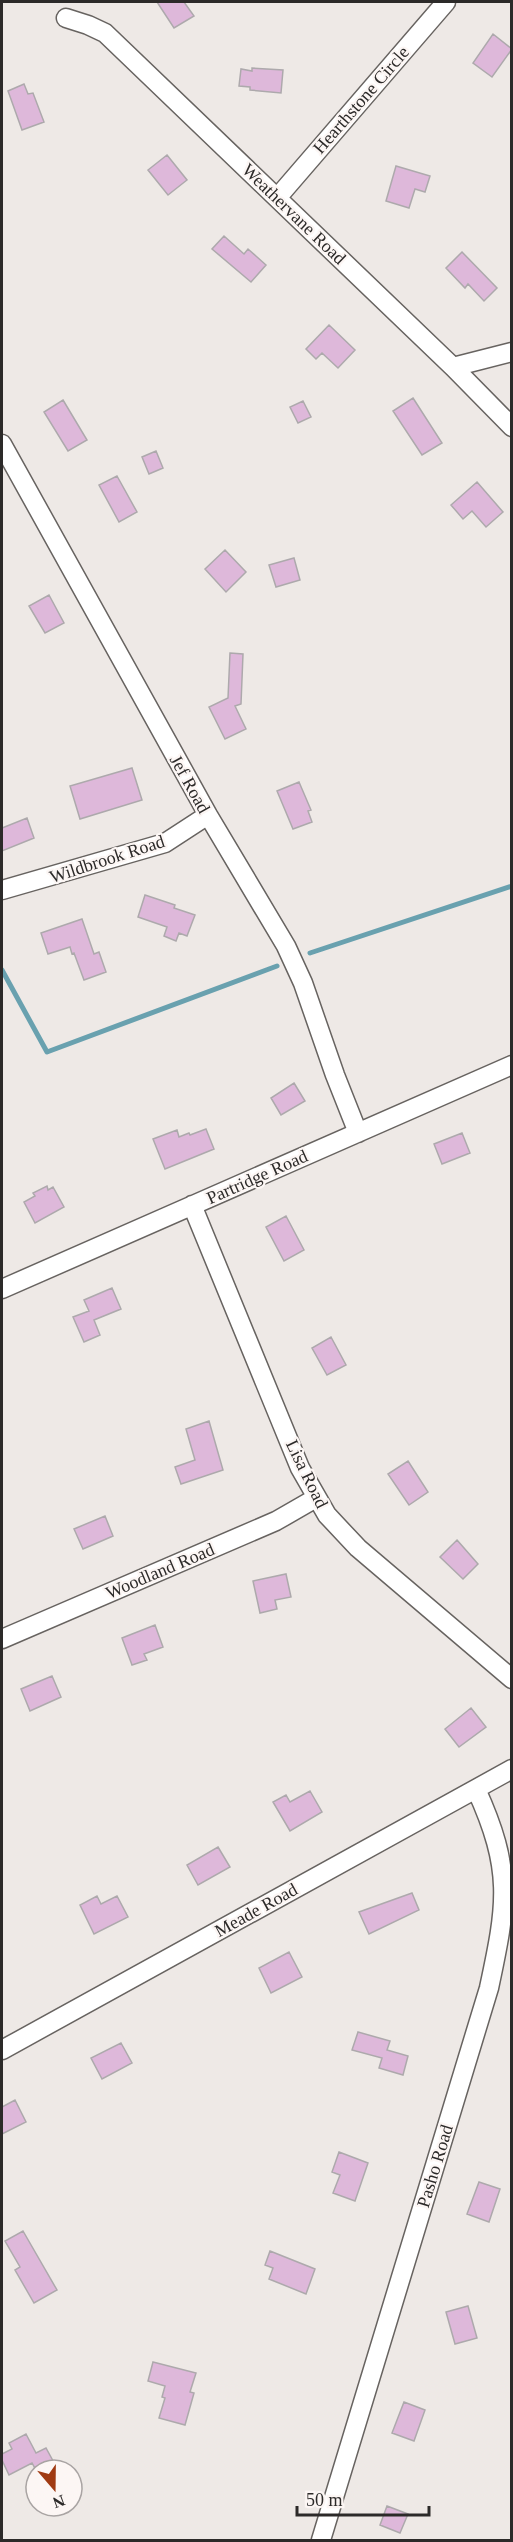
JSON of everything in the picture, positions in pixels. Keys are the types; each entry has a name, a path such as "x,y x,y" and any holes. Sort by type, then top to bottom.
{"street":[{"name":"Hearthstone Circle","path":"277,198 446,2"},
{"name":"Weathervane Road","path":"66,18 105,33 453,367 512,427"},
{"path":"453,367 512,352"},
{"name":"Jef Road","path":"2,444 208,815 286,946 303,983 335,1075 358,1132"},
{"name":"Wildbrook Road","path":"2,890 165,843 208,815"},
{"name":"Partridge Road","path":"2,1288 512,1065"},
{"name":"Lisa Road","path":"192,1205 300,1468 316,1498 340,1532 512,1679"},
{"name":"Woodland Road","path":"2,1639 276,1521 316,1498"},
{"name":"Meade Road","path":"2,2050 512,1769"},
{"name":"Pasho Road","path":"321,2541 489,1988 497,1952 503,1920 505,1878 491,1820 476,1789"}],"building":[{"path":"157,2 184,2 194,16 174,28"},
{"path":"493,34 512,49 492,77 473,63"},
{"path":"252,68 283,70 281,93 250,90 250,87 239,86 241,69 252,71"},
{"path":"24,84 28,94 33,93 44,122 22,130 8,91"},
{"path":"167,155 187,180 168,195 148,170"},
{"path":"396,166 430,176 425,192 415,189 409,208 386,201"},
{"path":"224,236 244,254 248,249 266,265 251,282 212,249"},
{"path":"462,252 497,288 484,301 468,284 465,288 446,268"},
{"path":"329,325 355,350 338,368 322,353 316,359 306,349"},
{"path":"413,398 442,443 422,455 393,411"},
{"path":"63,400 87,440 68,451 44,412"},
{"path":"303,401 311,417 298,423 290,407"},
{"path":"156,451 163,468 149,474 142,457"},
{"path":"117,476 137,512 119,522 99,485"},
{"path":"477,482 503,512 486,527 472,511 463,519 451,505"},
{"path":"225,550 246,572 226,592 205,569"},
{"path":"294,558 300,580 276,587 269,565"},
{"path":"49,595 64,623 45,633 29,606"},
{"path":"230,653 243,654 241,704 235,706 246,729 225,739 209,707 228,698"},
{"path":"132,768 142,800 80,819 70,786"},
{"path":"299,782 311,810 308,811 312,822 293,829 277,791"},
{"path":"27,818 34,838 2,851 2,828"},
{"path":"145,895 175,905 174,908 195,915 187,936 179,933 176,941 164,936 167,927 138,917"},
{"path":"82,919 94,954 99,952 106,972 84,980 70,947 48,954 41,933"},
{"path":"294,1083 305,1101 281,1115 271,1098"},
{"path":"206,1129 214,1149 165,1169 153,1139 177,1130 179,1137"},
{"path":"462,1133 470,1153 442,1164 434,1144"},
{"path":"47,1186 48,1190 53,1187 64,1207 35,1223 24,1202 35,1196 33,1193"},
{"path":"286,1216 304,1250 284,1261 266,1227"},
{"path":"112,1288 121,1309 94,1320 100,1335 84,1342 73,1317 89,1311 84,1300"},
{"path":"331,1337 346,1365 327,1375 312,1348"},
{"path":"209,1421 223,1470 181,1484 175,1467 195,1460 186,1429"},
{"path":"408,1461 428,1492 409,1505 388,1474"},
{"path":"105,1516 113,1536 83,1549 74,1529"},
{"path":"457,1540 478,1564 463,1579 440,1557"},
{"path":"286,1574 291,1597 275,1600 277,1609 260,1613 253,1581"},
{"path":"155,1625 163,1647 144,1654 147,1660 132,1665 122,1638"},
{"path":"52,1676 61,1697 30,1711 21,1689"},
{"path":"471,1708 486,1727 459,1747 445,1729"},
{"path":"310,1791 322,1812 290,1831 273,1802 286,1795 290,1802"},
{"path":"218,1847 230,1867 198,1885 187,1865"},
{"path":"412,1893 419,1910 369,1934 359,1912"},
{"path":"97,1896 101,1904 117,1896 128,1917 94,1934 80,1905"},
{"path":"289,1952 302,1977 271,1993 259,1968"},
{"path":"358,2032 390,2041 387,2050 408,2056 403,2075 379,2068 382,2058 352,2050"},
{"path":"121,2043 132,2063 102,2079 91,2058"},
{"path":"15,2100 26,2122 2,2134 2,2107"},
{"path":"339,2152 368,2163 355,2201 333,2193 340,2175 332,2172"},
{"path":"479,2182 500,2189 489,2222 467,2214"},
{"path":"23,2231 57,2290 34,2303 15,2270 20,2267 5,2241"},
{"path":"270,2251 315,2269 306,2294 269,2279 273,2268 265,2265"},
{"path":"468,2306 477,2338 455,2344 446,2312"},
{"path":"153,2362 196,2373 190,2392 194,2393 185,2425 159,2418 165,2398 162,2397 165,2386 148,2381"},
{"path":"404,2402 425,2410 414,2441 392,2433"},
{"path":"26,2434 36,2453 46,2448 51,2458 24,2458 24,2467 9,2475 2,2460 2,2454 12,2449 9,2443"},
{"path":"387,2506 408,2514 400,2533 380,2525"}],"waterway":[{"path":"310,953 512,886"},
{"path":"2,970 47,1052 277,966"}]}
